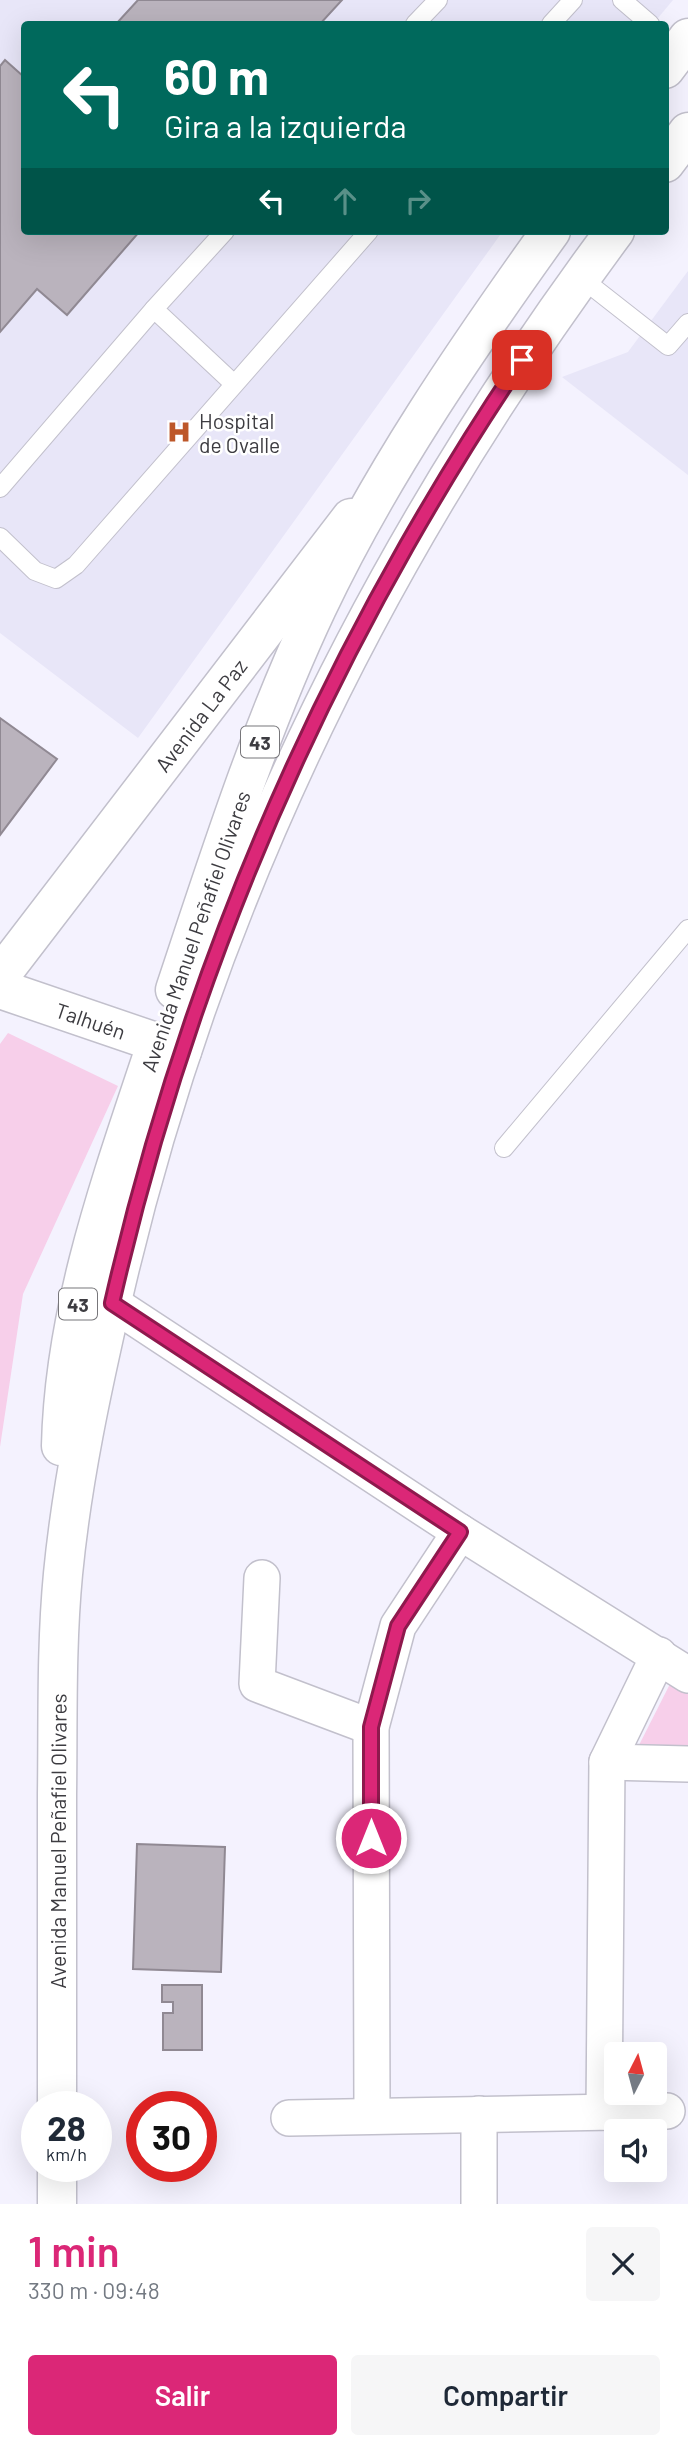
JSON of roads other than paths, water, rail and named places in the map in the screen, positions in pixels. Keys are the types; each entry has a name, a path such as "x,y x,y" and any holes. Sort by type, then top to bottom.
{"main road":[{"path":"669,158 688,132"},
{"name":"Avenida Manuel Peñafiel Olivares","path":"57,2091 58,1689 63,1574 79,1463 112,1303 156,1133 169,1048 248,774 317,608 356,530 399,455 548,235"},
{"name":"Avenida Manuel Peñafiel Olivares","path":"63,1574 59,1504 61,1433 68,1363 77,1307 106,1196 169,1048 210,967 272,815 318,712 353,644 440,489 507,381 612,235"},
{"name":"Avenida La Paz","path":"0,976 399,455"},
{"name":"Talhuén","path":"0,989 169,1048"},
{"path":"57,2182 57,2204"}],"street":[{"path":"112,1303 460,1532 688,1675"},
{"path":"372,2116 371,1727 398,1626 460,1532"},
{"path":"262,1578 257,1684 371,1727"},
{"path":"604,2112 607,1762 659,1655"},
{"path":"607,1762 688,1764"},
{"path":"289,2118 667,2111"},
{"path":"479,2114 479,2204"}],"lane":[{"path":"418,21 438,0"},
{"path":"554,21 573,0"},
{"path":"622,0 646,21"},
{"path":"0,488 221,235"},
{"path":"0,537 34,571 56,579 76,565 365,235"},
{"path":"580,277 668,346 688,323"},
{"path":"154,309 233,383"},
{"path":"504,1148 688,929"}],"place":[{"name":"Hospital de Ovalle","path":"179,432"}]}
